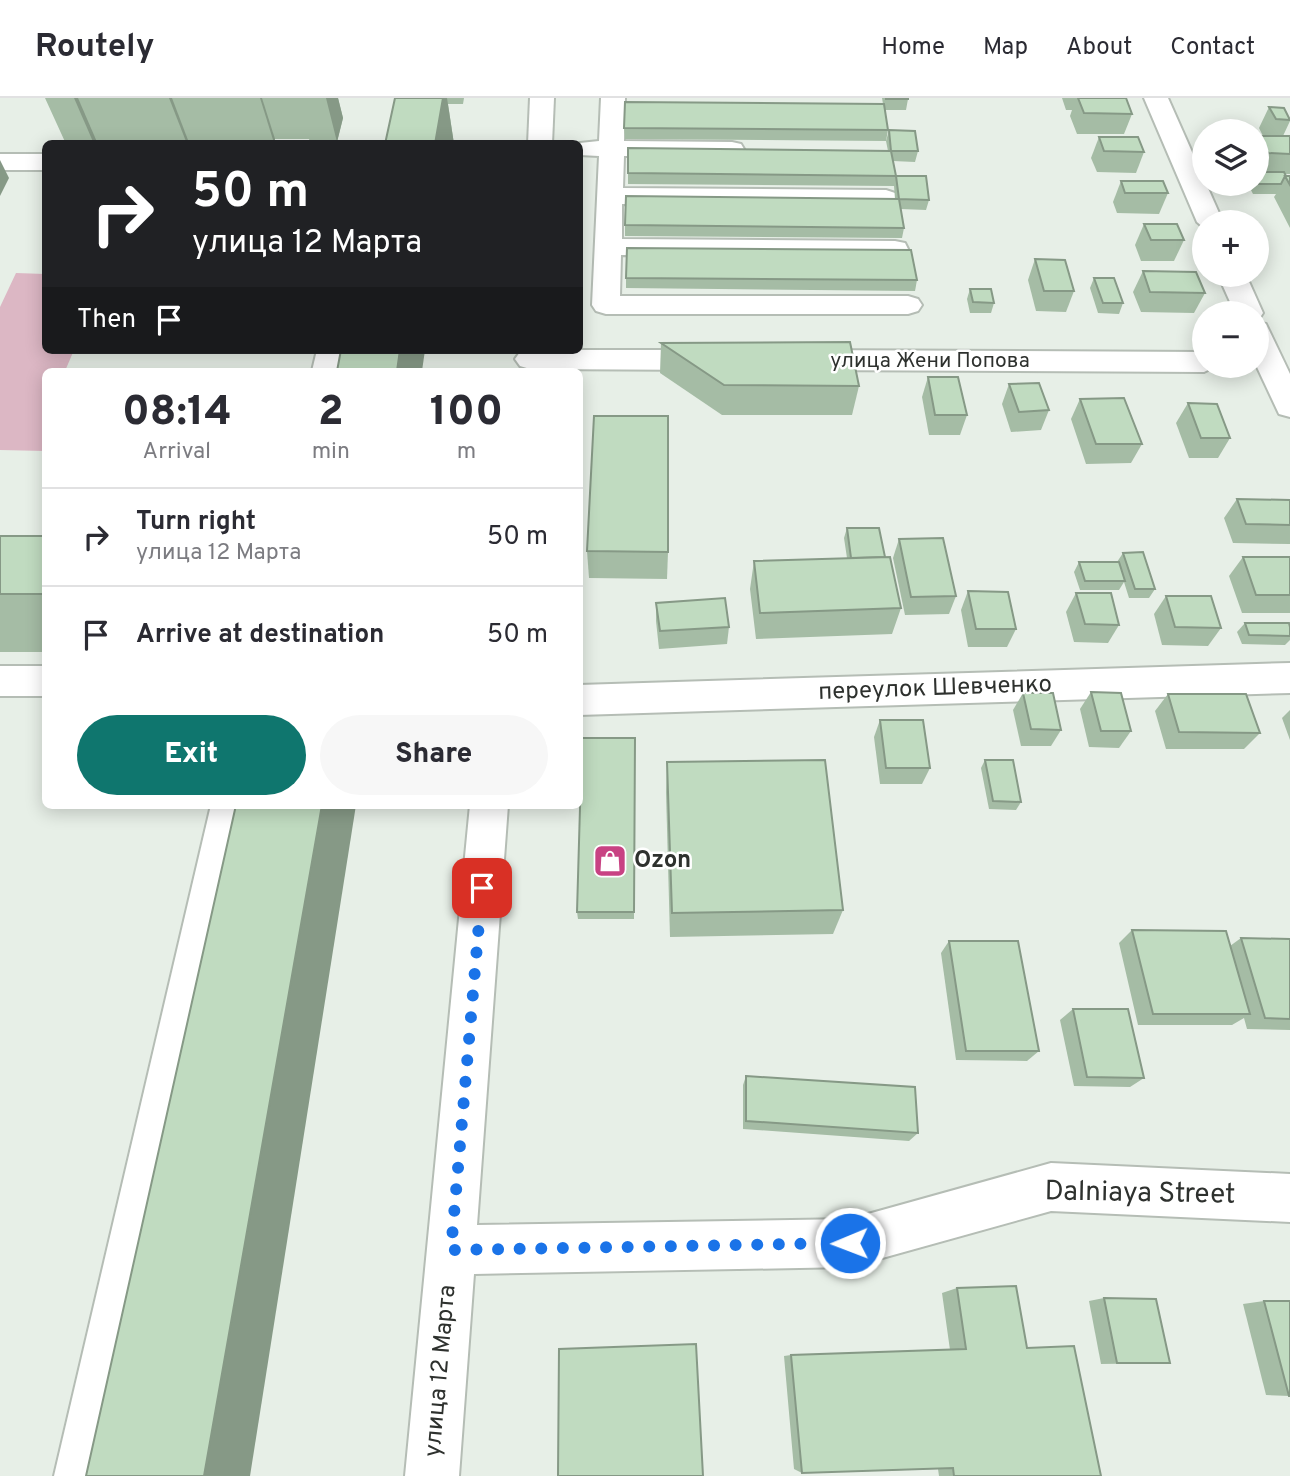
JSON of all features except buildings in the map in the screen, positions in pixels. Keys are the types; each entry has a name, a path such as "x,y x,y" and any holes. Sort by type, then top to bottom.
{"street":[{"path":"540,140 542,98"},
{"path":"1156,98 1205,210"},
{"path":"640,105 612,101 606,305 908,305"},
{"path":"583,148 757,150"},
{"path":"0,162 42,162"},
{"path":"608,195 886,198"},
{"path":"608,247 895,249"},
{"path":"530,360 736,360"},
{"name":"улица Жени Попова","path":"778,360 1192,362"},
{"path":"1272,363 1290,407"},
{"name":"переулок Шевченко","path":"583,700 1290,678"},
{"path":"0,681 42,681"},
{"path":"81,1476 229,809"},
{"name":"улица 12 Марта","path":"432,1476 489,809"},
{"name":"Dalniaya Street","path":"451,1250 850,1243 1051,1187 1290,1198"}],"shaded area":[{"path":"16,273 42,274 42,354 72,354 66,368 42,368 42,451 0,450 0,307"}],"place":[{"name":"Ozon","path":"610,861"}],"route":[{"path":"482,888 451,1250 850,1243"}]}
